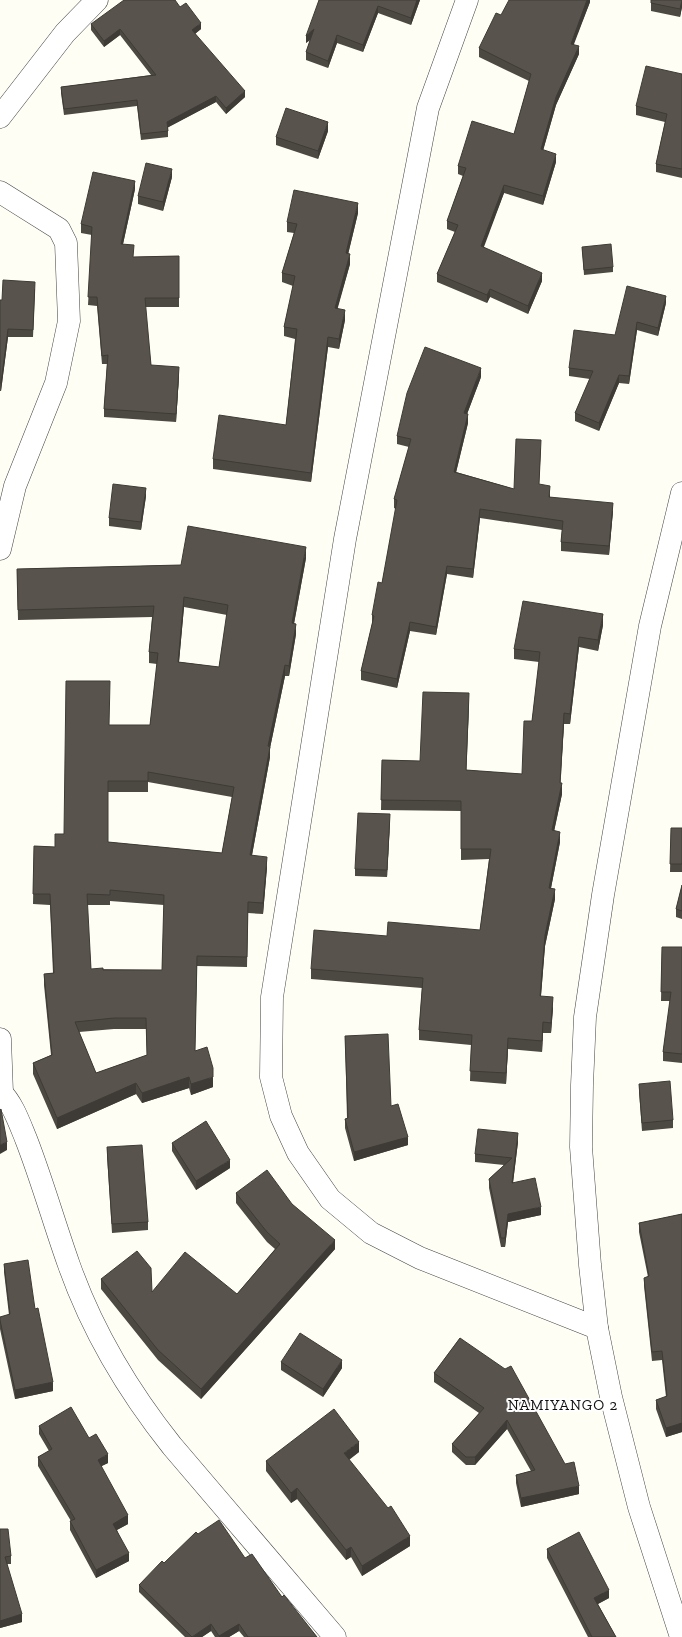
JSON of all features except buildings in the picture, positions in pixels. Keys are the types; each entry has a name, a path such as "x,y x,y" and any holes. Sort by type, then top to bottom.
{"street":[{"path":"0,117 65,33 98,0"},
{"path":"467,0 428,108 345,539 272,997 271,1077 281,1116 298,1153 330,1199 371,1233 420,1258 597,1328"},
{"path":"0,192 59,229 66,243 70,321 56,384 15,486 0,549"},
{"path":"681,1637 639,1507 611,1397 597,1328 590,1265 581,1146 582,1085 586,1017 603,895 650,626 682,493"},
{"path":"0,1039 1,1092 15,1113 34,1159 69,1266 97,1330 124,1378 149,1416 172,1446 335,1637"}],"district":[{"name":"NAMIYANGO 2","path":"563,1405"}]}
